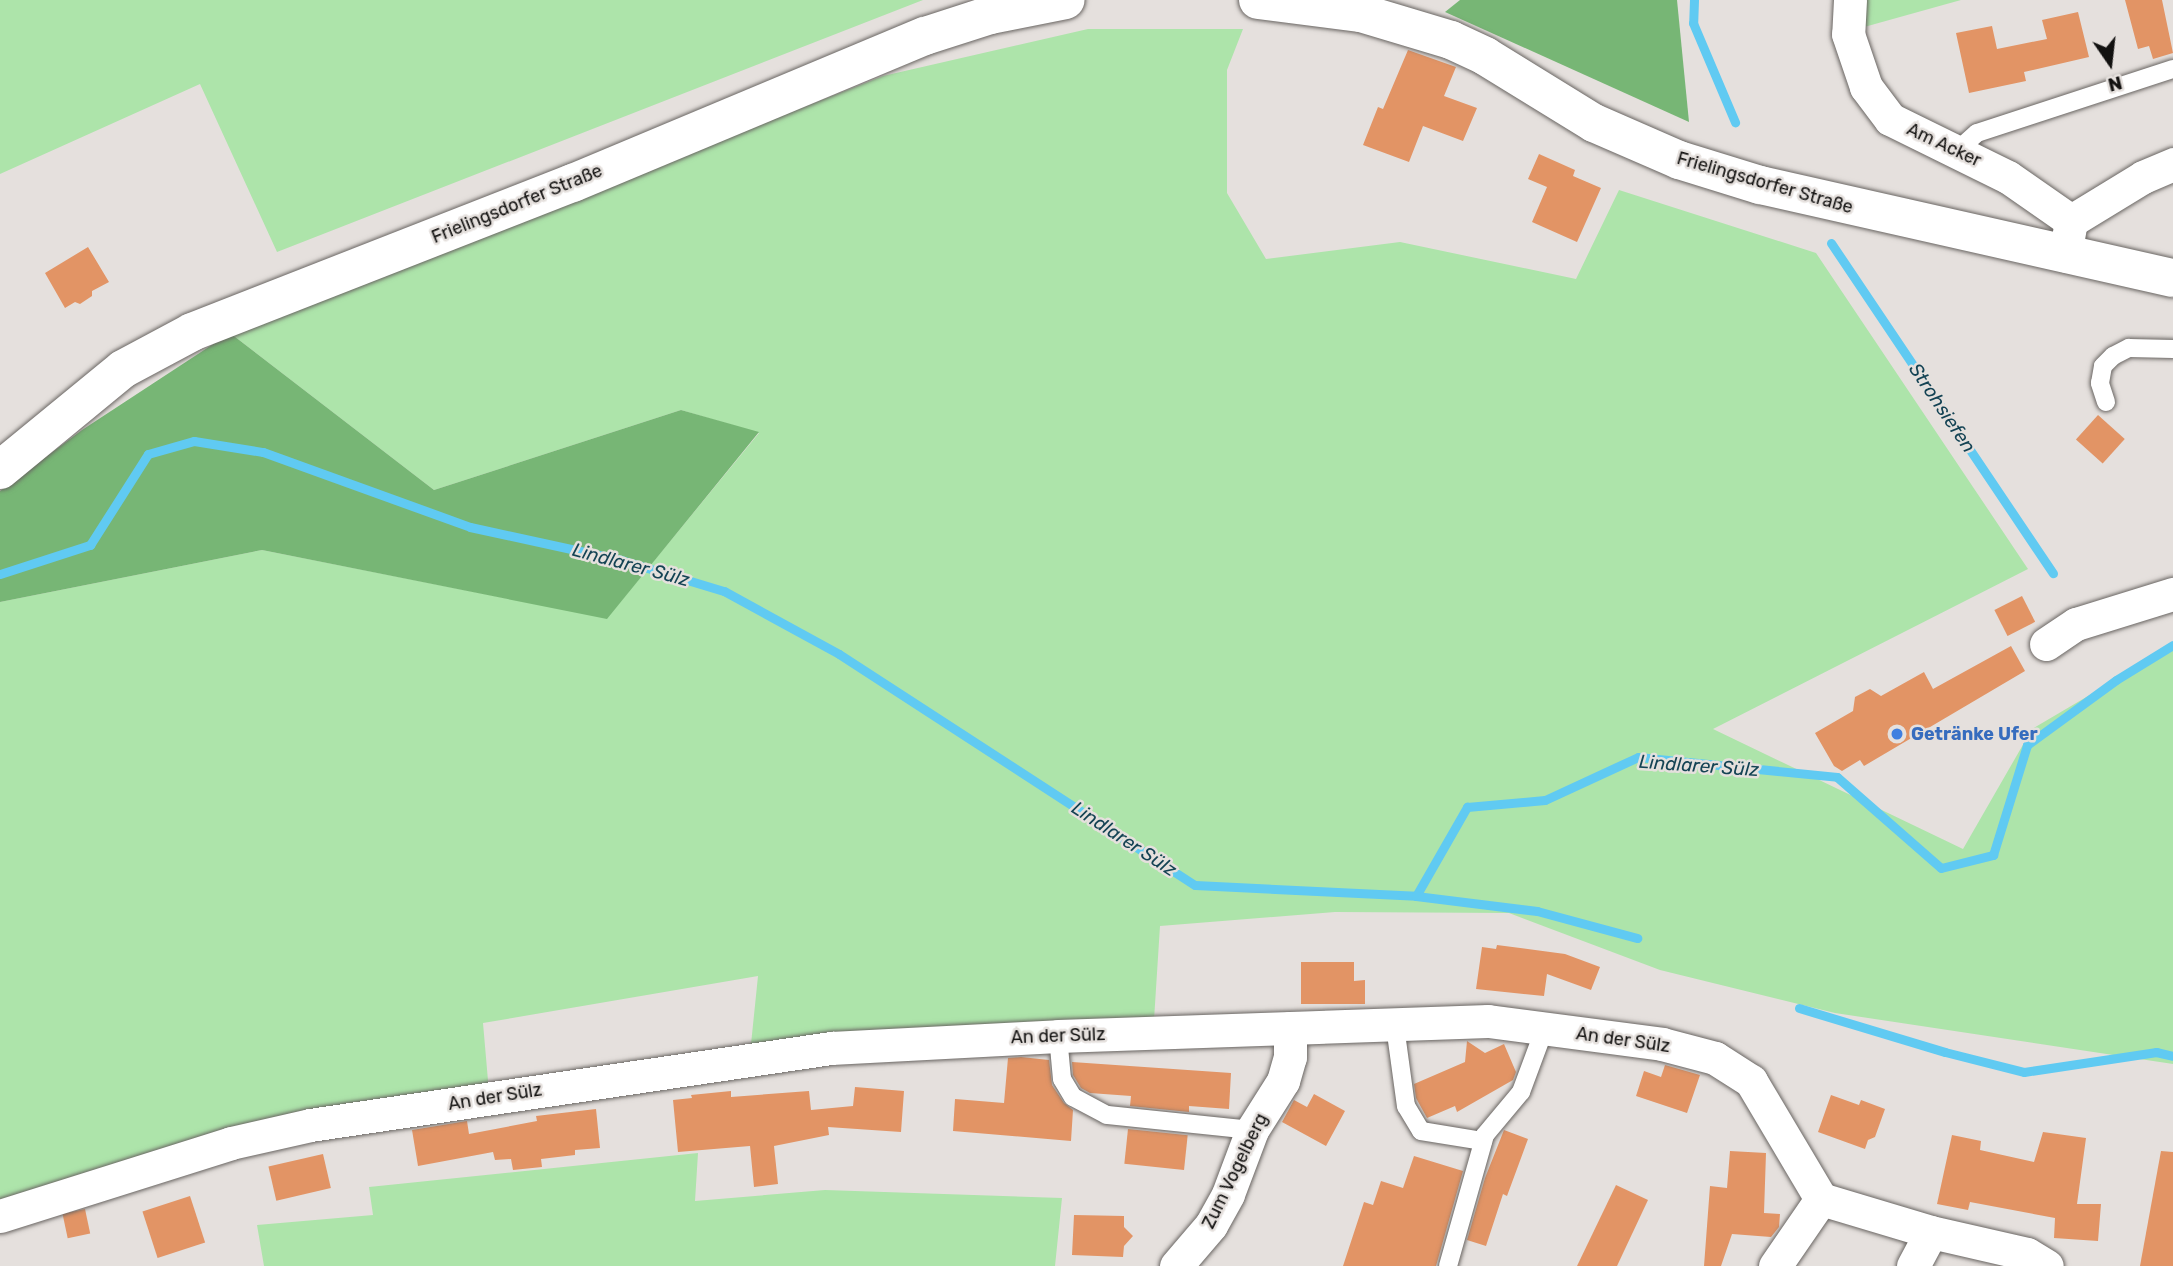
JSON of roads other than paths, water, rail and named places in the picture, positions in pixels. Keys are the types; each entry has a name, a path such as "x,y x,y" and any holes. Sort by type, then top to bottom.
{"main road":[{"name":"Frielingsdorfer Straße","path":"0,470 123,369 192,332 573,183 925,36 990,15 1066,0"},
{"name":"Frielingsdorfer Straße","path":"1258,0 1361,13 1451,40 1485,56 1594,123 1679,160 1773,188 2068,238 2173,278"}],"street":[{"name":"Am Acker","path":"1850,0 1847,34 1866,87 1890,119 1958,150 2008,177 2068,238"},
{"path":"2068,238 2143,177 2173,164"},
{"path":"2046,644 2076,624 2173,594"},
{"name":"An der Sülz","path":"0,1216 231,1143 310,1125 831,1048 1058,1036 1488,1021 1662,1044 1715,1058 1751,1081 1821,1199"},
{"name":"Zum Vogelberg","path":"1177,1266 1210,1225 1227,1194 1252,1130 1283,1081 1290,1057 1290,1028"},
{"path":"1775,1266 1821,1199 1931,1232 2027,1254 2047,1266"},
{"path":"1913,1266 1931,1232"}],"lane":[{"path":"1958,150 1977,133 2173,69"},
{"path":"2106,402 2100,383 2103,366 2113,356 2129,348 2173,349"},
{"path":"1395,1026 1406,1106 1421,1130 1483,1141"},
{"path":"1448,1266 1485,1135 1521,1092 1544,1030"},
{"path":"1058,1036 1062,1079 1073,1097 1107,1115 1252,1130"}],"waterway":[{"name":"Strohsiefen","path":"1694,0 1693,23 1735,122"},
{"name":"Strohsiefen","path":"1831,243 2053,573"},
{"name":"Lindlarer Sülz","path":"0,574 90,545 148,454 194,441 263,452 470,527 621,560 724,591 839,654 1195,885 1416,896 1467,807 1545,800 1638,757 1837,777 1941,868 1993,855 2027,745 2116,680 2173,645"},
{"path":"1416,896 1537,911 1637,938"},
{"path":"1799,1008 1945,1052 2024,1072 2156,1052 2173,1056"}],"place":[{"name":"Getränke Ufer","path":"1897,734"}]}
